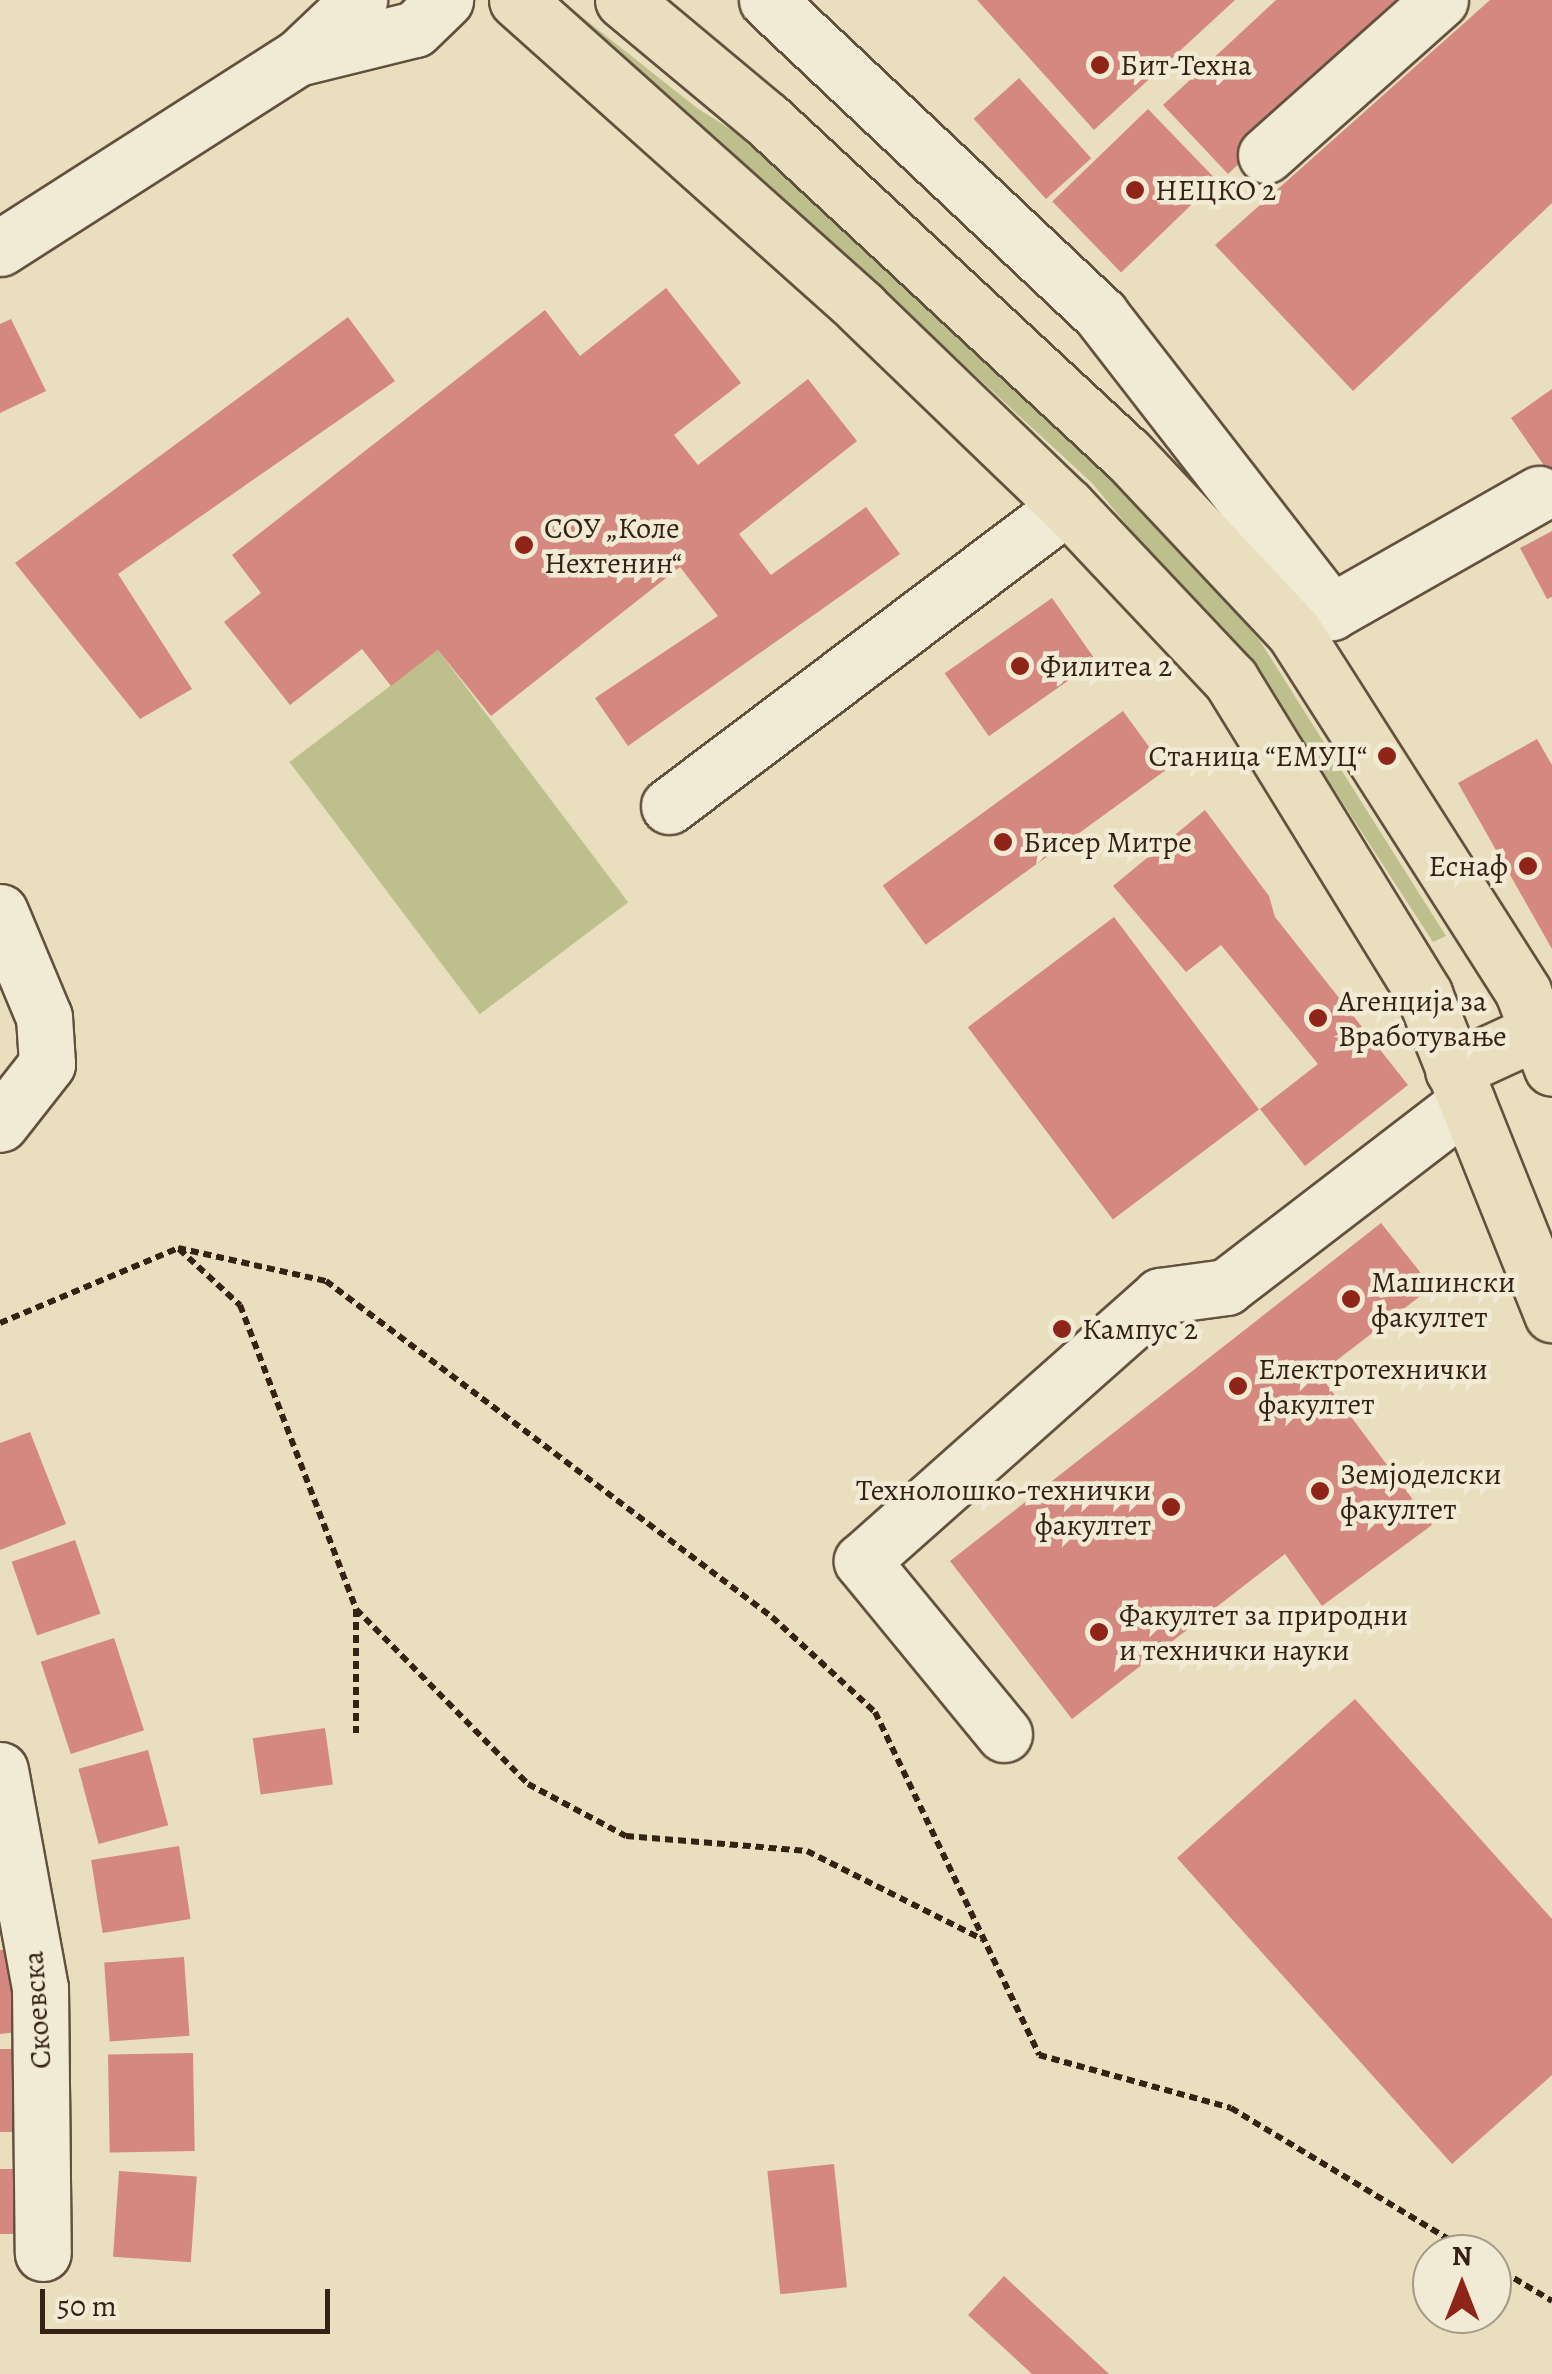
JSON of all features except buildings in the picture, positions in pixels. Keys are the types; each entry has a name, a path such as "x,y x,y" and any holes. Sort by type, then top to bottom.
{"main road":[{"path":"517,0 704,164 1067,506 1231,680 1424,994 1552,1314"},
{"path":"623,0 766,118 1113,441 1294,632 1523,992 1547,1041 1460,1086"}],"street":[{"path":"298,58 301,0"},
{"path":"9,233 298,58 360,0"},
{"path":"298,58 414,29 445,0"},
{"path":"768,0 1100,315 1228,471 1331,612 1539,494"},
{"path":"1266,155 1440,0"},
{"path":"669,806 1067,506"},
{"path":"0,912 44,1017 47,1064 0,1124"},
{"path":"1004,1734 862,1561 1160,1296 1226,1287 1460,1086"},
{"name":"Скоевска","path":"0,1770 40,1988 43,2253"}],"path":[{"path":"178,1248 240,1305 356,1609 356,1733"},
{"path":"0,1323 178,1248 326,1281 772,1617 875,1712 1038,2055 1231,2108 1441,2234"},
{"path":"356,1609 528,1784 626,1836 807,1851 983,1939"},
{"path":"1512,2277 1552,2301"}],"green space":[{"path":"572,9 697,108 791,168 1114,470 1260,641 1446,936 1433,942 1291,723 1092,483 771,187 683,120"},
{"path":"438,650 628,902 480,1014 289,762"}],"place":[{"name":"Бит-Техна","path":"1100,65"},
{"name":"НЕЦКО 2","path":"1135,190"},
{"name":"СОУ „Коле Нехтенин“","path":"524,545"},
{"name":"Филитеа 2","path":"1020,666"},
{"name":"Станица “ЕМУЦ“","path":"1387,756"},
{"name":"Бисер Митре","path":"1003,842"},
{"name":"Еснаф","path":"1528,866"},
{"name":"Агенција за Вработување","path":"1318,1018"},
{"name":"Машински факултет","path":"1351,1299"},
{"name":"Кампус 2","path":"1062,1329"},
{"name":"Електротехнички факултет","path":"1238,1386"},
{"name":"Земјоделски факултет","path":"1320,1491"},
{"name":"Технолошко-технички факултет","path":"1171,1507"},
{"name":"Факултет за природни и технички науки","path":"1099,1632"}]}
